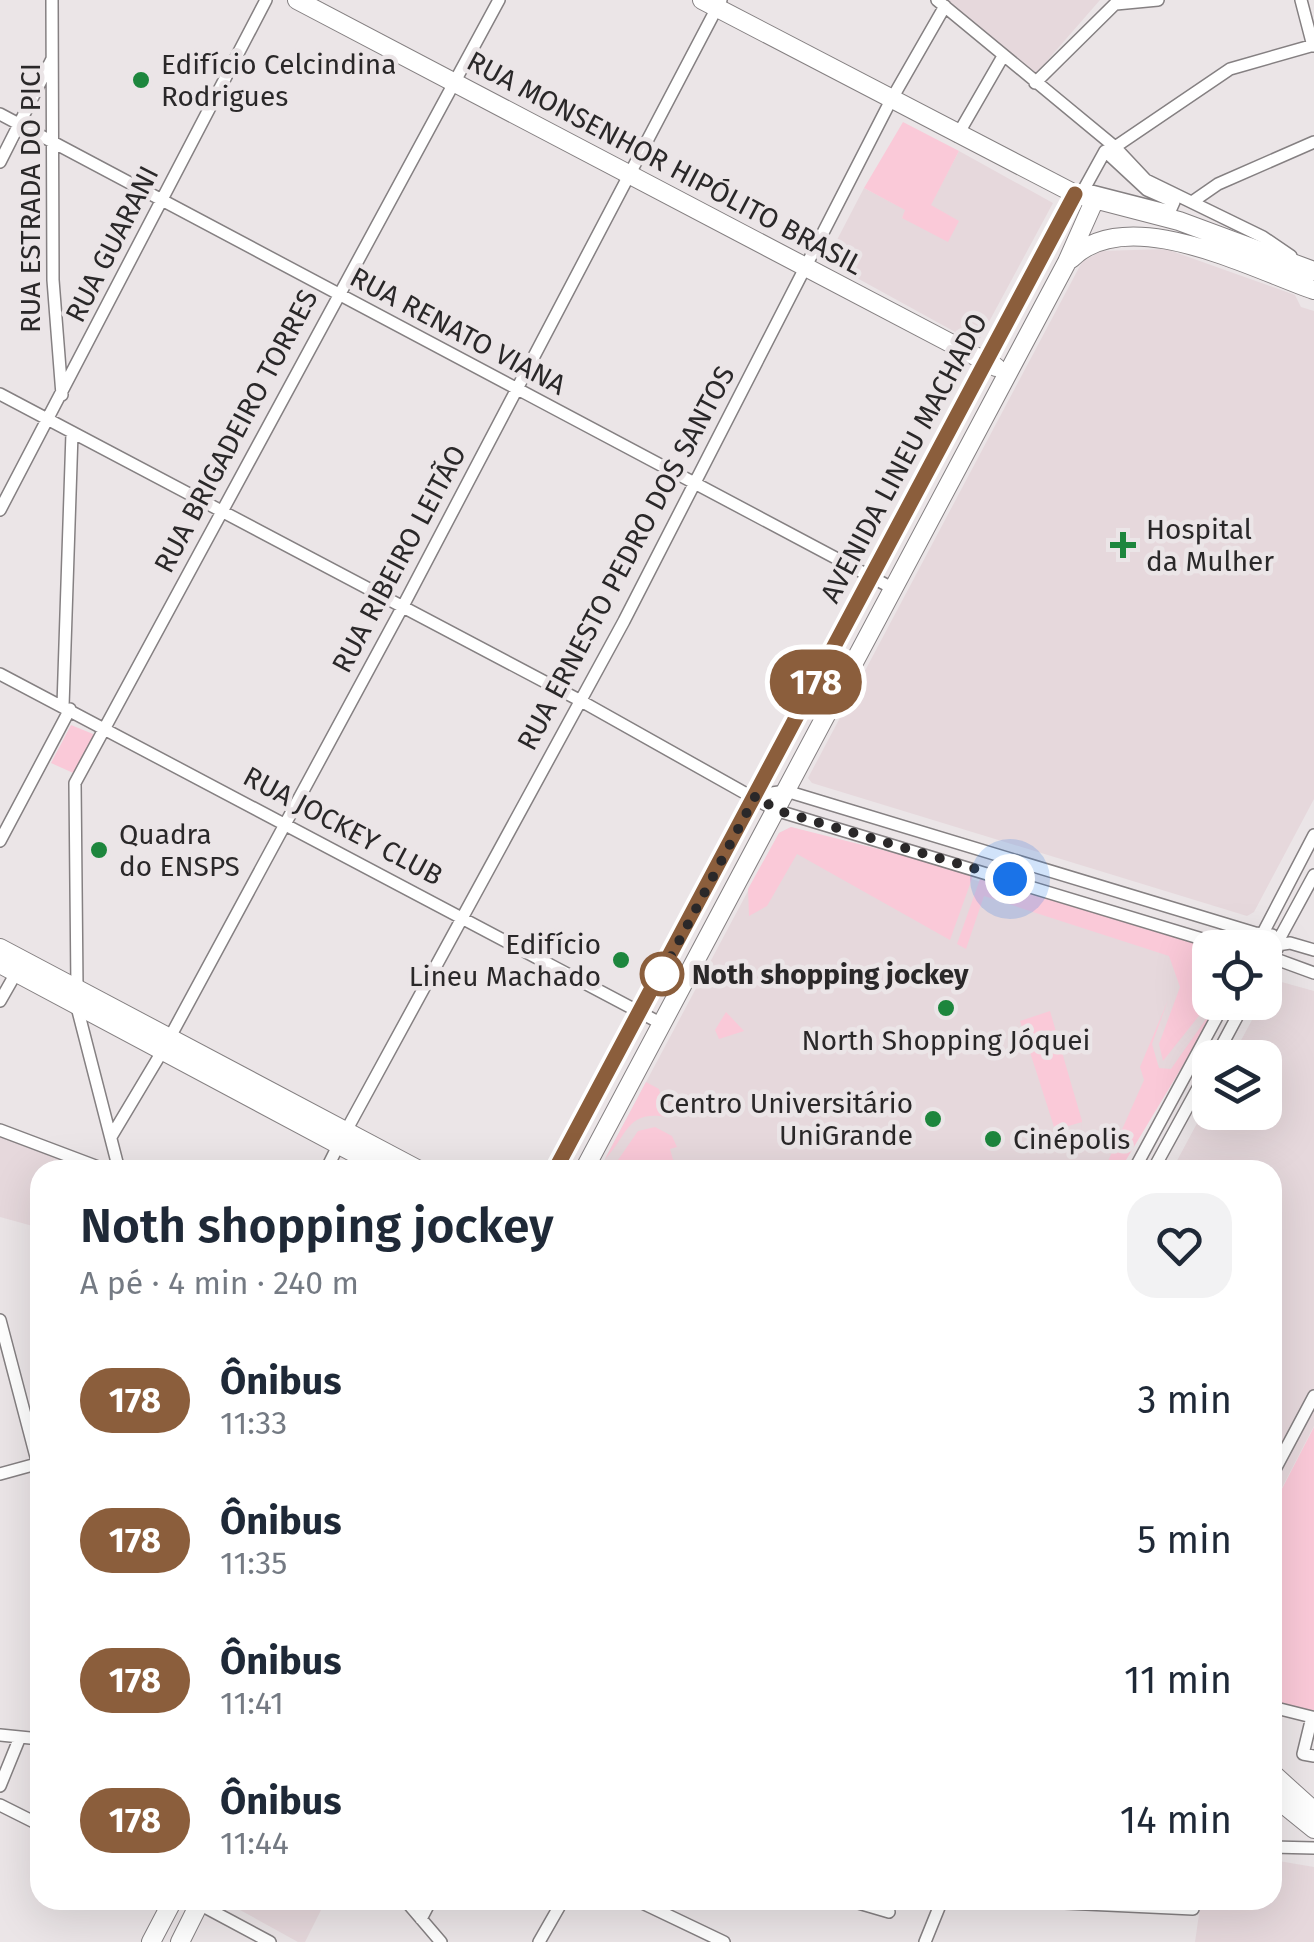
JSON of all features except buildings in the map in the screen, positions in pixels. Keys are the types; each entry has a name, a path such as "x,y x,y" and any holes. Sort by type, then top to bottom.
{"main road":[{"name":"RUA MONSENHOR HIPÓLITO BRASIL","path":"297,0 1008,373"},
{"path":"714,2 890,102 1075,194 1179,221 1312,271"},
{"name":"AVENIDA LINEU MACHADO","path":"560,1160 1075,194"},
{"name":"AVENIDA LINEU MACHADO","path":"589,1160 1067,262 1095,199"},
{"path":"1067,262 1099,238 1164,238 1314,290"},
{"path":"895,533 917,544"},
{"path":"854,611 876,622"},
{"path":"0,948 77,998"},
{"path":"8,968 77,998 342,1138 396,1160"},
{"path":"342,1138 372,1160"},
{"path":"1282,1782 1314,1811"},
{"path":"1282,1804 1314,1828"},
{"path":"151,1942 168,1910"},
{"path":"180,1942 196,1910"}],"street":[{"name":"RUA ESTRADA DO PICI","path":"52,0 53,280 62,394"},
{"name":"RUA GUARANI","path":"0,510 266,0"},
{"name":"RUA BRIGADEIRO TORRES","path":"103,728 500,0"},
{"path":"1035,82 1117,2 1158,0"},
{"path":"1110,149 1147,190 1174,202 1170,211 1084,190 1110,149 1230,69 1313,45 1301,0"},
{"name":"RUA RIBEIRO LEITÃO","path":"111,1137 166,1044 403,606 629,176 714,2"},
{"path":"941,3 1146,180 1263,237 1312,271"},
{"name":"RUA ERNESTO PEDRO DOS SANTOS","path":"331,1160 808,269 941,3"},
{"path":"0,162 54,54"},
{"path":"957,136 1002,58"},
{"name":"RUA RENATO VIANA","path":"0,114 894,589"},
{"path":"1192,202 1218,184 1314,142"},
{"path":"0,394 756,795 776,810 1192,936"},
{"path":"0,840 66,707 72,433"},
{"name":"RUA JOCKEY CLUB","path":"0,674 662,1024"},
{"path":"103,728 76,783 77,998 117,1160"},
{"path":"756,795 786,790 1252,930"},
{"path":"1260,930 1314,835"},
{"path":"1282,935 1314,874"},
{"path":"1282,944 1314,950"},
{"path":"1282,965 1314,973"},
{"path":"0,1000 8,968"},
{"path":"1139,1160 1215,1020"},
{"path":"1158,1160 1192,1099"},
{"path":"0,1130 80,1160"},
{"path":"0,1320 30,1432"},
{"path":"1282,1456 1314,1396"},
{"path":"0,1474 30,1468"},
{"path":"1282,1710 1312,1717 1303,1754 1314,1756"},
{"path":"0,1735 30,1738"},
{"path":"0,1786 20,1737"},
{"path":"1282,1769 1314,1802"},
{"path":"0,1805 30,1820"},
{"path":"1282,1848 1314,1851"},
{"path":"214,1910 270,1942"},
{"path":"413,1910 442,1942"},
{"path":"421,1919 426,1910"},
{"path":"539,1942 557,1910"},
{"path":"657,1910 724,1942"},
{"path":"882,1910 889,1912"},
{"path":"925,1942 938,1910"}],"shaded area":[{"path":"947,0 1100,0 1032,78"},
{"path":"903,122 959,151 931,205 959,221 948,242 902,218 905,210 864,188"},
{"path":"959,151 1053,203 977,344 826,261 864,188 906,210 902,218 930,205"},
{"name":"Hospital da Mulher","path":"1166,249 1295,295 1301,307 1314,311 1314,799 1254,912 1247,916 812,783 808,778 1082,262 1101,251"},
{"path":"71,725 98,736 80,776 51,763"},
{"path":"791,827 1192,943 1192,1020 1207,1020 1125,1160 604,1160 779,833"},
{"path":"791,827 974,873 950,940 797,854 767,906 749,916 748,889 779,833"},
{"path":"981,876 1192,941 1192,1020 1196,1020 1163,1061 1159,1044 1180,987 1169,956 984,896 966,949 957,944"},
{"path":"1282,982 1314,991 1314,1426 1282,1488 1282,1160 1177,1160 1193,1130 1282,1130 1282,1040 1241,1040 1252,1020 1282,1020"},
{"path":"1168,1000 1152,1044 1159,1068 1171,1069 1205,1020 1210,1020 1198,1040 1192,1040 1192,1050 1126,1160 1108,1160 1144,1080 1140,1067"},
{"path":"1050,1011 1082,1121 1055,1130 1020,1021"},
{"path":"726,1012 744,1031 719,1039 715,1030"},
{"path":"646,1082 659,1089 666,1117 635,1121 605,1159"},
{"path":"655,1127 672,1136 677,1147 670,1149 673,1160 618,1160 638,1131"},
{"path":"0,1137 61,1160 30,1160 30,1225 0,1217"},
{"path":"1314,1427 1314,1718 1282,1709 1282,1489"},
{"path":"1282,1862 1314,1867 1314,1942 1195,1942 1200,1910 1282,1910"},
{"path":"240,1910 321,1910 305,1942 298,1942"}],"bus line":[{"name":"178","path":"560,1160 1075,194"}],"place":[{"name":"Edifício Celcindina Rodrigues","path":"141,80"},
{"name":"Hospital da Mulher","path":"1123,545"},
{"name":"Quadra do ENSPS","path":"99,850"},
{"name":"Edifício Lineu Machado","path":"621,960"},
{"name":"Noth shopping jockey","path":"662,974"},
{"name":"North Shopping Jóquei","path":"946,1008"},
{"name":"Centro Universitário UniGrande","path":"933,1119"},
{"name":"Cinépolis","path":"993,1139"}],"route":[{"path":"662,974 658,981 756,795 776,810 1010,879"}]}
